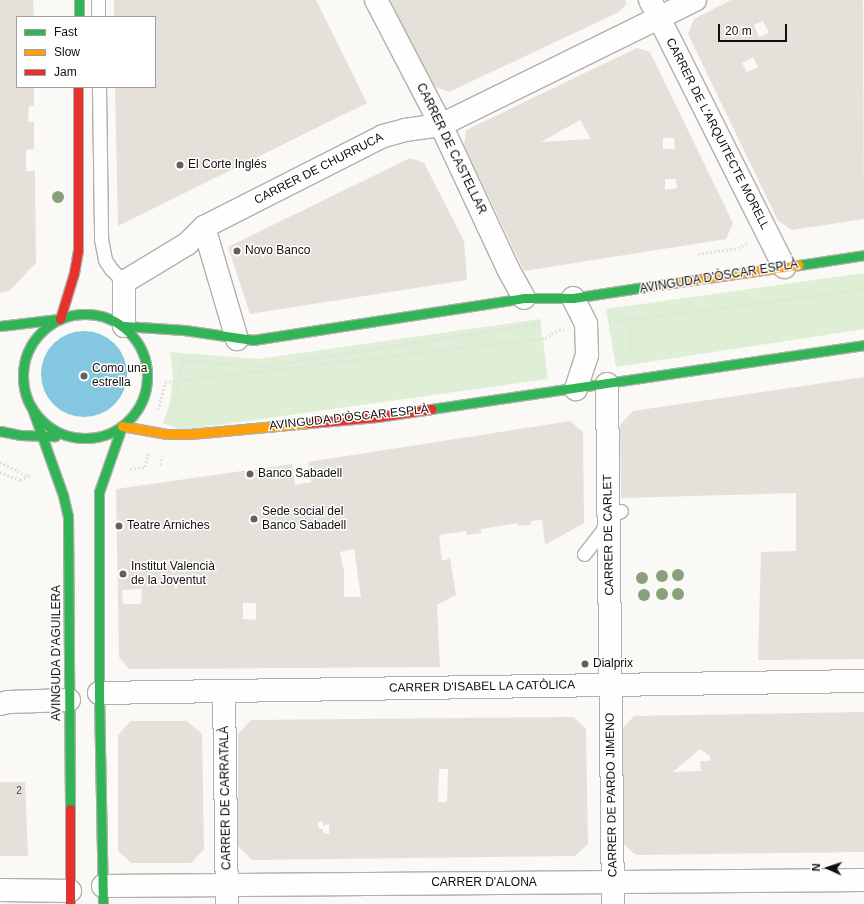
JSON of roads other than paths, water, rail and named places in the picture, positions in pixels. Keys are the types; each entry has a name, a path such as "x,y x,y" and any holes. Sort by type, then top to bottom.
{"main road":[{"path":"79,0 79,16"},
{"path":"68,436 47,426 32,408 26,396 24,383 26,357 39,335 60,319 74,273 78,250 78,88"},
{"name":"AVINGUDA D'ÒSCAR ESPLÀ","path":"124,326 184,330 237,339 253,340 524,298 573,298 864,255"},
{"path":"0,326 60,319 74,315 88,314 102,317 124,326 143,354 146,366 146,386 142,401 134,415 122,426 109,434 92,438 20,435 0,431"},
{"name":"AVINGUDA D'ÒSCAR ESPLÀ","path":"122,426 167,434 190,434 377,417 864,346"},
{"name":"AVINGUDA D'AGUILERA","path":"32,408 63,495 68,516 70,898"},
{"path":"103,895 99,693 99,492 107,465 122,426"}],"street":[{"name":"CARRER DE CASTELLAR","path":"376,0 441,125 508,269 524,298"},
{"name":"CARRER DE CHURRUCA","path":"124,282 187,244 204,227 383,136 404,130 441,125 655,9 695,0"},
{"name":"CARRER DE L'ARQUITECTE MORELL","path":"655,9 784,267"},
{"path":"204,227 237,339"},
{"path":"124,282 124,326"},
{"path":"573,298 586,324 587,356 576,389"},
{"name":"CARRER DE CARLET","path":"607,384 615,513 611,685"},
{"name":"CARRER D'ISABEL LA CATÒLICA","path":"99,693 864,682"},
{"name":"CARRER DE PARDO JIMENO","path":"611,685 613,904"},
{"name":"CARRER DE CARRATALÀ","path":"224,691 227,895"},
{"path":"0,704 8,702 69,700"},
{"name":"CARRER D'ALONA","path":"103,895 227,895 613,882 864,880"},
{"path":"0,890 70,898"}],"lane":[{"path":"98,0 98,16"},
{"path":"99,88 101,239 105,260 111,269 124,282"},
{"path":"584,554 615,513"}],"water":[{"path":"84,331 100,334 108,338 120,350 124,358 127,374 124,390 120,398 108,410 100,414 84,417 68,414 60,410 48,398 44,390 41,374 44,358 48,350 60,338 68,334"}],"place":[{"name":"El Corte Inglés","path":"180,165"},
{"name":"Novo Banco","path":"237,251"},
{"name":"Como una estrella","path":"84,376"},
{"name":"Banco Sabadell","path":"250,474"},
{"name":"Sede social del Banco Sabadell","path":"254,519"},
{"name":"Teatre Arniches","path":"119,526"},
{"name":"Institut Valencià de la Joventut","path":"123,574"},
{"name":"Dialprix","path":"585,664"}]}
